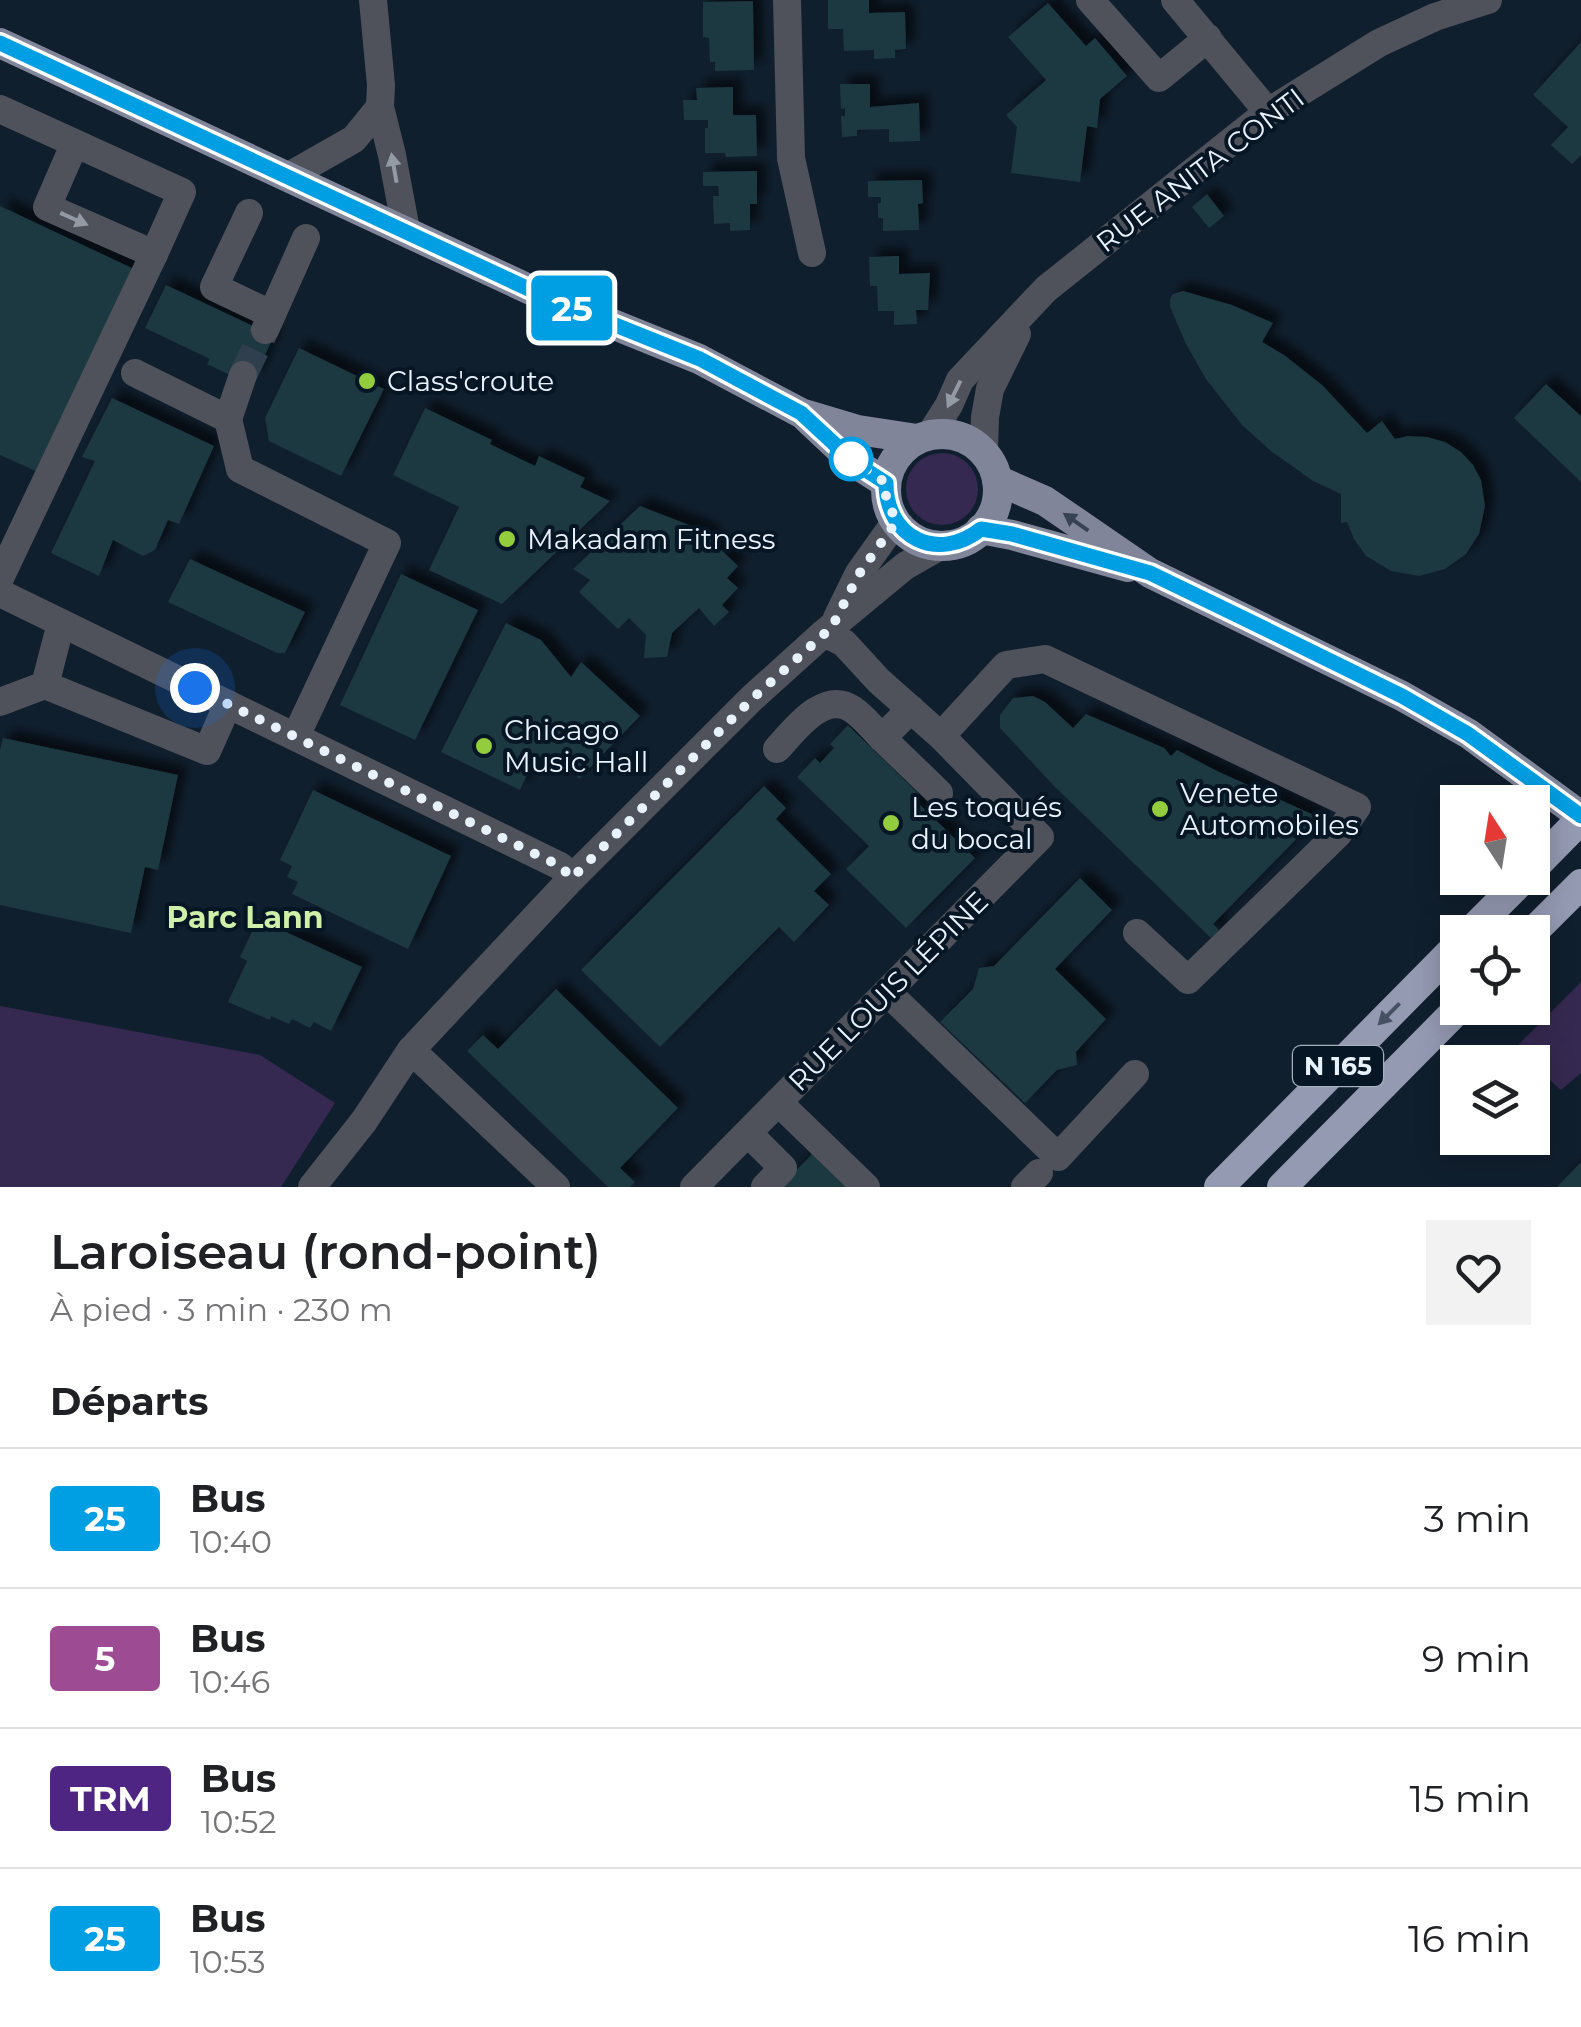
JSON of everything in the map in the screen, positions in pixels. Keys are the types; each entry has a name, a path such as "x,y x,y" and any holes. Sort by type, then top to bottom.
{"highway":[{"path":"1550,850 1581,818"},
{"path":"1550,915 1581,884"},
{"path":"1487,915 1507,895"},
{"name":"N 165","path":"1220,1187 1440,963"},
{"name":"N 165","path":"1282,1187 1442,1025"}],"main road":[{"path":"0,43 548,298 700,359 801,413 858,430 960,437 973,444 991,467 1150,573 1402,696 1468,734 1581,818"},
{"path":"801,413 855,463 886,483"},
{"path":"924,437 902,450 891,465 886,483 886,496 896,522 923,542 955,544 981,529 992,515 997,498 991,467"},
{"path":"981,529 1150,573"}],"street":[{"path":"373,0 380,106 406,230"},
{"path":"787,0 791,158 812,253"},
{"path":"1090,0 1158,78 1208,38"},
{"path":"1175,0 1268,112"},
{"name":"RUE ANITA CONTI","path":"924,437 949,405 960,380 1046,289 1268,112 1379,43 1434,16 1488,0"},
{"path":"289,176 354,140 380,106"},
{"path":"0,109 182,192 0,578"},
{"path":"74,145 46,207 154,254"},
{"path":"249,213 214,287 268,323 306,238"},
{"name":"RUE ANITA CONTI","path":"991,467 985,417 990,389 1030,305"},
{"path":"135,374 228,419"},
{"path":"243,375 228,419 240,469 386,543 296,736"},
{"path":"828,630 859,574 896,522"},
{"path":"312,1187 364,1121 411,1050 572,878 752,699 828,630 905,566 940,546"},
{"path":"0,594 560,866 572,878"},
{"path":"45,686 61,623"},
{"name":"RUE LOUIS LÉPINE","path":"694,1187 1040,837 941,736 828,630"},
{"path":"941,736 1006,665 1046,659 1357,808 1338,834 1188,980 1137,932"},
{"path":"0,702 45,686 207,751 228,704"},
{"path":"777,749 812,713 837,704 850,707 939,793"},
{"path":"882,738 911,708"},
{"path":"887,992 1058,1157 1135,1074"},
{"path":"411,1050 556,1187"},
{"path":"778,1102 866,1187"},
{"path":"748,1133 782,1168 765,1187"}],"shaded area":[{"path":"942,453 967,464 978,489 967,514 942,525 917,514 906,489 917,464"},
{"path":"1581,982 1581,1073 1561,1090 1550,1080 1550,1045 1518,1045 1538,1025 1550,1025 1550,1013"},
{"path":"0,1006 260,1055 335,1103 281,1187 0,1187"}],"building":[{"path":"828,0 869,0 869,13 905,12 906,49 895,50 895,58 874,59 874,50 844,51 843,29 828,29"},
{"path":"753,1 754,70 715,71 715,62 710,62 709,38 703,37 703,2"},
{"path":"1048,3 1086,46 1095,38 1127,76 1100,99 1097,128 1087,126 1080,182 1011,173 1017,127 1006,115 1046,80 1008,37"},
{"path":"1581,42 1581,155 1572,164 1551,145 1568,127 1533,95"},
{"path":"840,84 870,84 870,107 919,103 920,141 889,142 889,129 857,130 857,136 842,137 841,116 845,116 845,108 841,109"},
{"path":"733,87 733,115 756,115 757,156 705,153 708,120 684,120 683,100 697,100 696,88"},
{"path":"757,171 757,204 750,204 750,230 730,231 730,223 714,224 713,196 719,196 718,186 703,186 703,172"},
{"path":"922,180 919,230 883,231 883,218 878,218 881,197 868,197 868,181"},
{"path":"1207,194 1224,216 1209,228 1192,207"},
{"path":"0,206 134,269 38,472 0,455"},
{"path":"899,256 899,274 930,273 928,310 916,310 917,324 894,325 894,311 878,311 877,286 870,286 869,257"},
{"path":"166,285 274,336 253,380 207,364 210,359 145,328"},
{"path":"1183,291 1232,305 1273,323 1262,342 1322,385 1367,433 1382,421 1395,439 1427,437 1461,452 1481,480 1485,506 1479,534 1466,554 1445,569 1419,576 1391,571 1366,556 1347,522 1341,523 1341,494 1313,481 1271,451 1242,425 1206,379 1170,307 1173,294"},
{"path":"299,348 384,389 341,476 269,441 265,418"},
{"path":"1546,384 1581,416 1581,482 1514,418"},
{"path":"112,398 214,446 179,524 168,520 155,550 143,556 113,540 99,576 51,553 95,461 82,457"},
{"name":"Makadam Fitness","path":"425,408 535,466 539,456 585,478 580,487 610,501 502,604 429,570 459,507 393,475"},
{"path":"640,506 710,533 708,537 738,566 727,578 738,588 722,605 729,612 714,626 699,608 672,633 667,657 644,658 646,635 629,618 618,629 579,592 590,580 573,569"},
{"path":"190,559 305,612 285,653 277,653 168,602"},
{"path":"401,574 478,610 415,740 340,705"},
{"path":"506,623 541,640 571,677 581,662 640,716 579,779 574,772 536,755 520,790 441,752"},
{"name":"Venete Automobiles","path":"1033,696 1073,728 1086,714 1164,748 1171,756 1177,750 1318,817 1213,924 1219,930 1211,938 1054,786 1000,728 1000,715 1013,698"},
{"name":"Les toqués du bocal","path":"848,725 919,794 914,799 975,858 906,928 846,869 869,846 797,777 815,758 820,763 834,748 830,744"},
{"path":"3,738 178,775 158,870 145,867 131,933 0,905"},
{"path":"764,786 786,808 776,819 831,874 814,891 829,905 794,942 779,927 660,1047 581,970"},
{"path":"313,790 451,856 408,949 292,894 298,882 287,877 292,866 280,860"},
{"path":"1080,878 1112,910 1055,969 1106,1019 1076,1052 1077,1065 1057,1070 1025,1103 940,1022 973,989 979,968 994,966"},
{"path":"258,919 362,967 331,1031 314,1022 310,1028 292,1019 289,1024 271,1016 270,1020 228,1002 247,961 240,957"},
{"path":"556,989 678,1108 620,1168 635,1182 630,1187 608,1187 467,1051 483,1035 498,1049"},
{"path":"814,1152 848,1187 780,1187"},
{"path":"1581,1162 1581,1187 1557,1187"}],"tunnel":[{"path":"243,375 264,332"}],"bus line":[{"name":"25","path":"0,43 548,298 700,359 801,413 855,463 886,483 889,509 896,522 923,542 955,544 981,529 1150,573 1402,696 1468,734 1581,816"}],"place":[{"name":"Class'croute","path":"367,381"},
{"name":"Makadam Fitness","path":"507,539"},
{"name":"Chicago Music Hall","path":"484,746"},
{"name":"Venete Automobiles","path":"1160,809"},
{"name":"Les toqués du bocal","path":"891,823"}],"district":[{"name":"Parc Lann","path":"245,918"}],"route":[{"path":"195,688 560,866 572,878 752,699 832,627 859,574 896,522 889,509 886,483 851,459"}]}
